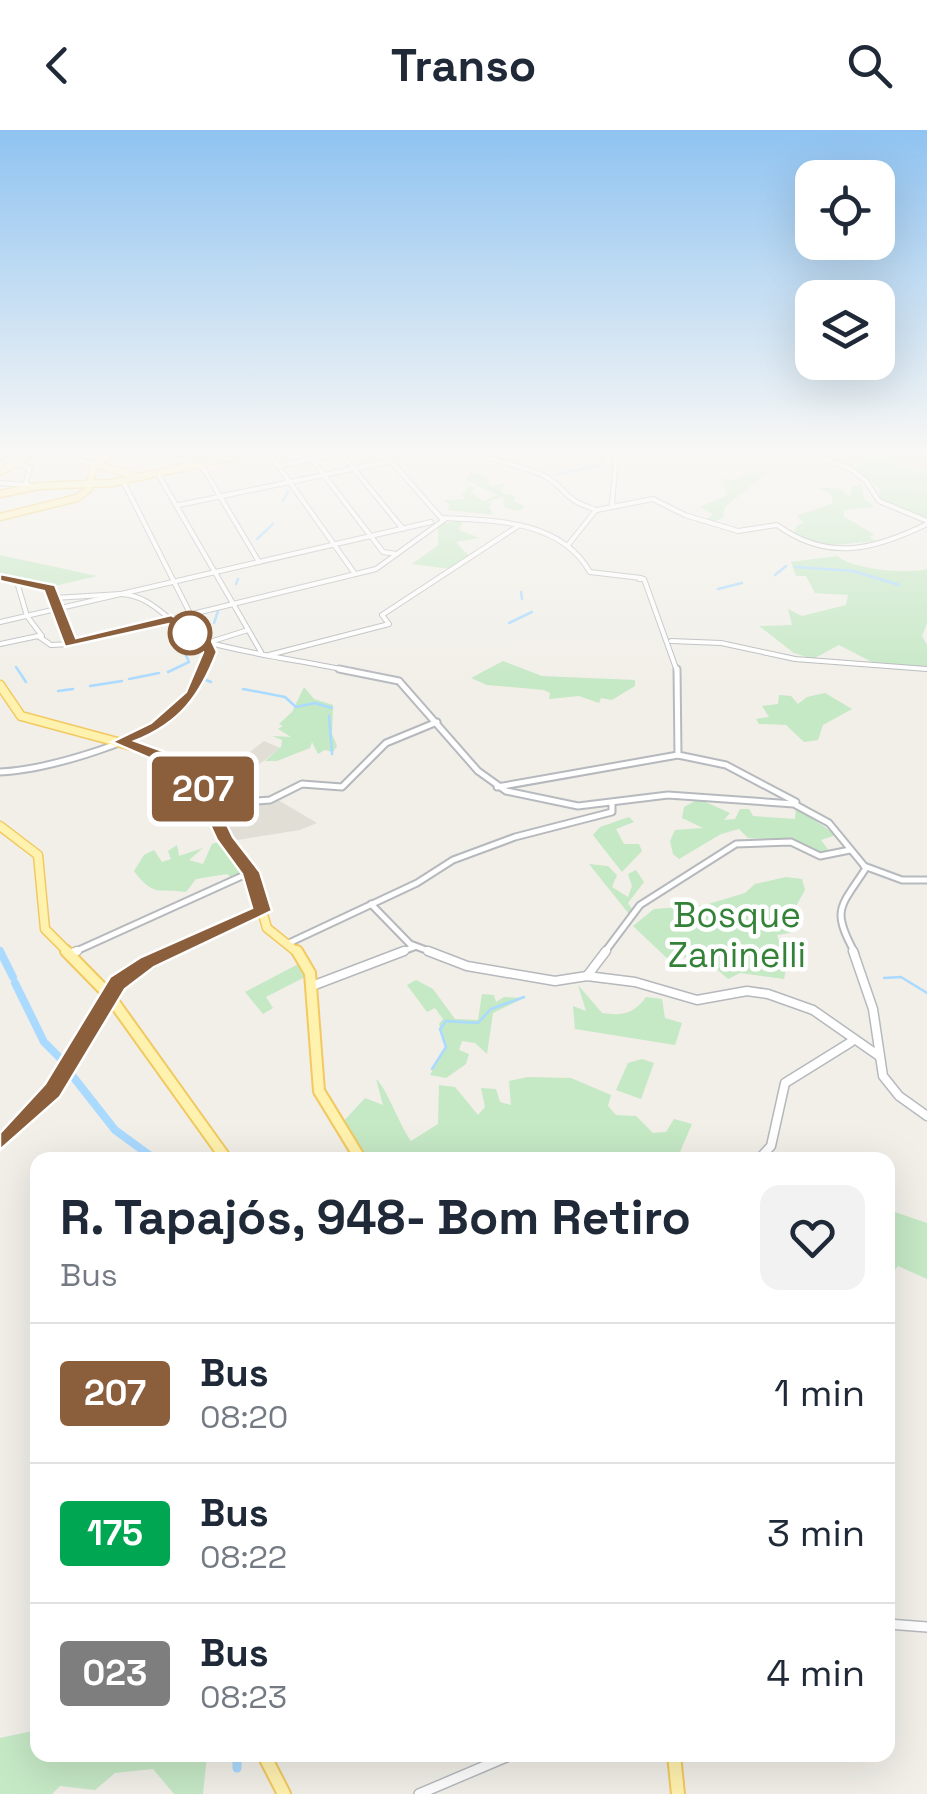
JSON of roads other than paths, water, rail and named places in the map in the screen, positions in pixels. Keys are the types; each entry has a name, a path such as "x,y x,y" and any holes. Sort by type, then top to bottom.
{"main road":[{"path":"0,686 21,716 120,742 136,742 191,774 211,805 226,840 251,872 268,930 290,942 312,986 311,1029 319,1091 356,1152"},
{"path":"0,826 38,855 42,922 108,994 221,1152"},
{"path":"268,1762 284,1794"},
{"path":"675,1762 678,1794"}],"street":[{"path":"151,531 197,634"},
{"path":"193,531 261,652"},
{"path":"240,531 258,562"},
{"path":"323,531 355,574"},
{"path":"367,531 383,552 397,554"},
{"path":"54,598 131,592 395,531"},
{"path":"16,581 28,616 54,646 355,574 393,561 402,546 425,531"},
{"path":"261,652 389,624 382,614 511,531"},
{"path":"529,531 568,548 590,572 641,580 671,641 679,679 678,755"},
{"path":"568,548 580,531"},
{"path":"786,531 836,554 872,550 911,531"},
{"path":"0,578 50,588 70,644"},
{"path":"131,592 197,634 210,652"},
{"path":"0,622 117,594"},
{"path":"212,642 249,630"},
{"path":"0,644 41,635"},
{"path":"204,640 397,680 478,771 498,787 574,806 668,795 797,804"},
{"path":"671,641 718,642 795,659 927,668"},
{"path":"136,742 190,697 212,642"},
{"path":"211,805 270,800 302,784 338,788 350,782 390,740 437,722"},
{"path":"0,772 120,742"},
{"path":"498,787 678,755 705,758 747,772 810,810 838,834 866,868"},
{"path":"790,798 810,810"},
{"path":"290,942 417,884 451,862 512,838 612,812 612,803"},
{"path":"838,834 866,868 907,880 927,880"},
{"path":"587,976 640,905 736,844 791,842 820,856 850,850"},
{"path":"850,850 858,858"},
{"path":"866,868 836,916 873,1009 887,1083 927,1116"},
{"path":"69,954 251,872"},
{"path":"371,904 415,946 481,970 560,982 587,976 641,983 697,1000 747,991 768,994 813,1010 879,1056"},
{"path":"0,1140 51,1090 108,994 148,962 262,911"},
{"path":"312,986 415,946"},
{"path":"765,1152 771,1146 785,1083 843,1043 854,1042"},
{"path":"895,1625 927,1627"},
{"path":"419,1794 494,1762"}],"waterway":[{"path":"257,539 266,531"},
{"path":"775,575 786,566"},
{"path":"795,567 853,571 899,585"},
{"path":"236,584 238,579"},
{"path":"718,589 742,583"},
{"path":"521,592 522,599"},
{"path":"214,623 218,611"},
{"path":"509,623 532,612"},
{"path":"168,672 189,662 184,651"},
{"path":"16,667 26,682"},
{"path":"129,679 159,673"},
{"path":"206,680 211,682"},
{"path":"90,686 122,681"},
{"path":"58,691 73,689"},
{"path":"243,689 285,697 296,707 315,703 332,708"},
{"path":"329,716 332,754"},
{"path":"0,951 13,977"},
{"path":"884,978 901,977 927,993"},
{"path":"15,983 44,1042 63,1061"},
{"path":"432,1069 446,1047 440,1029 446,1021 478,1023 491,1009 524,997"},
{"path":"71,1074 115,1130 145,1152"},
{"path":"237,1762 237,1768"}],"park label":[{"name":"Bosque Zaninelli","path":"737,935"}]}
